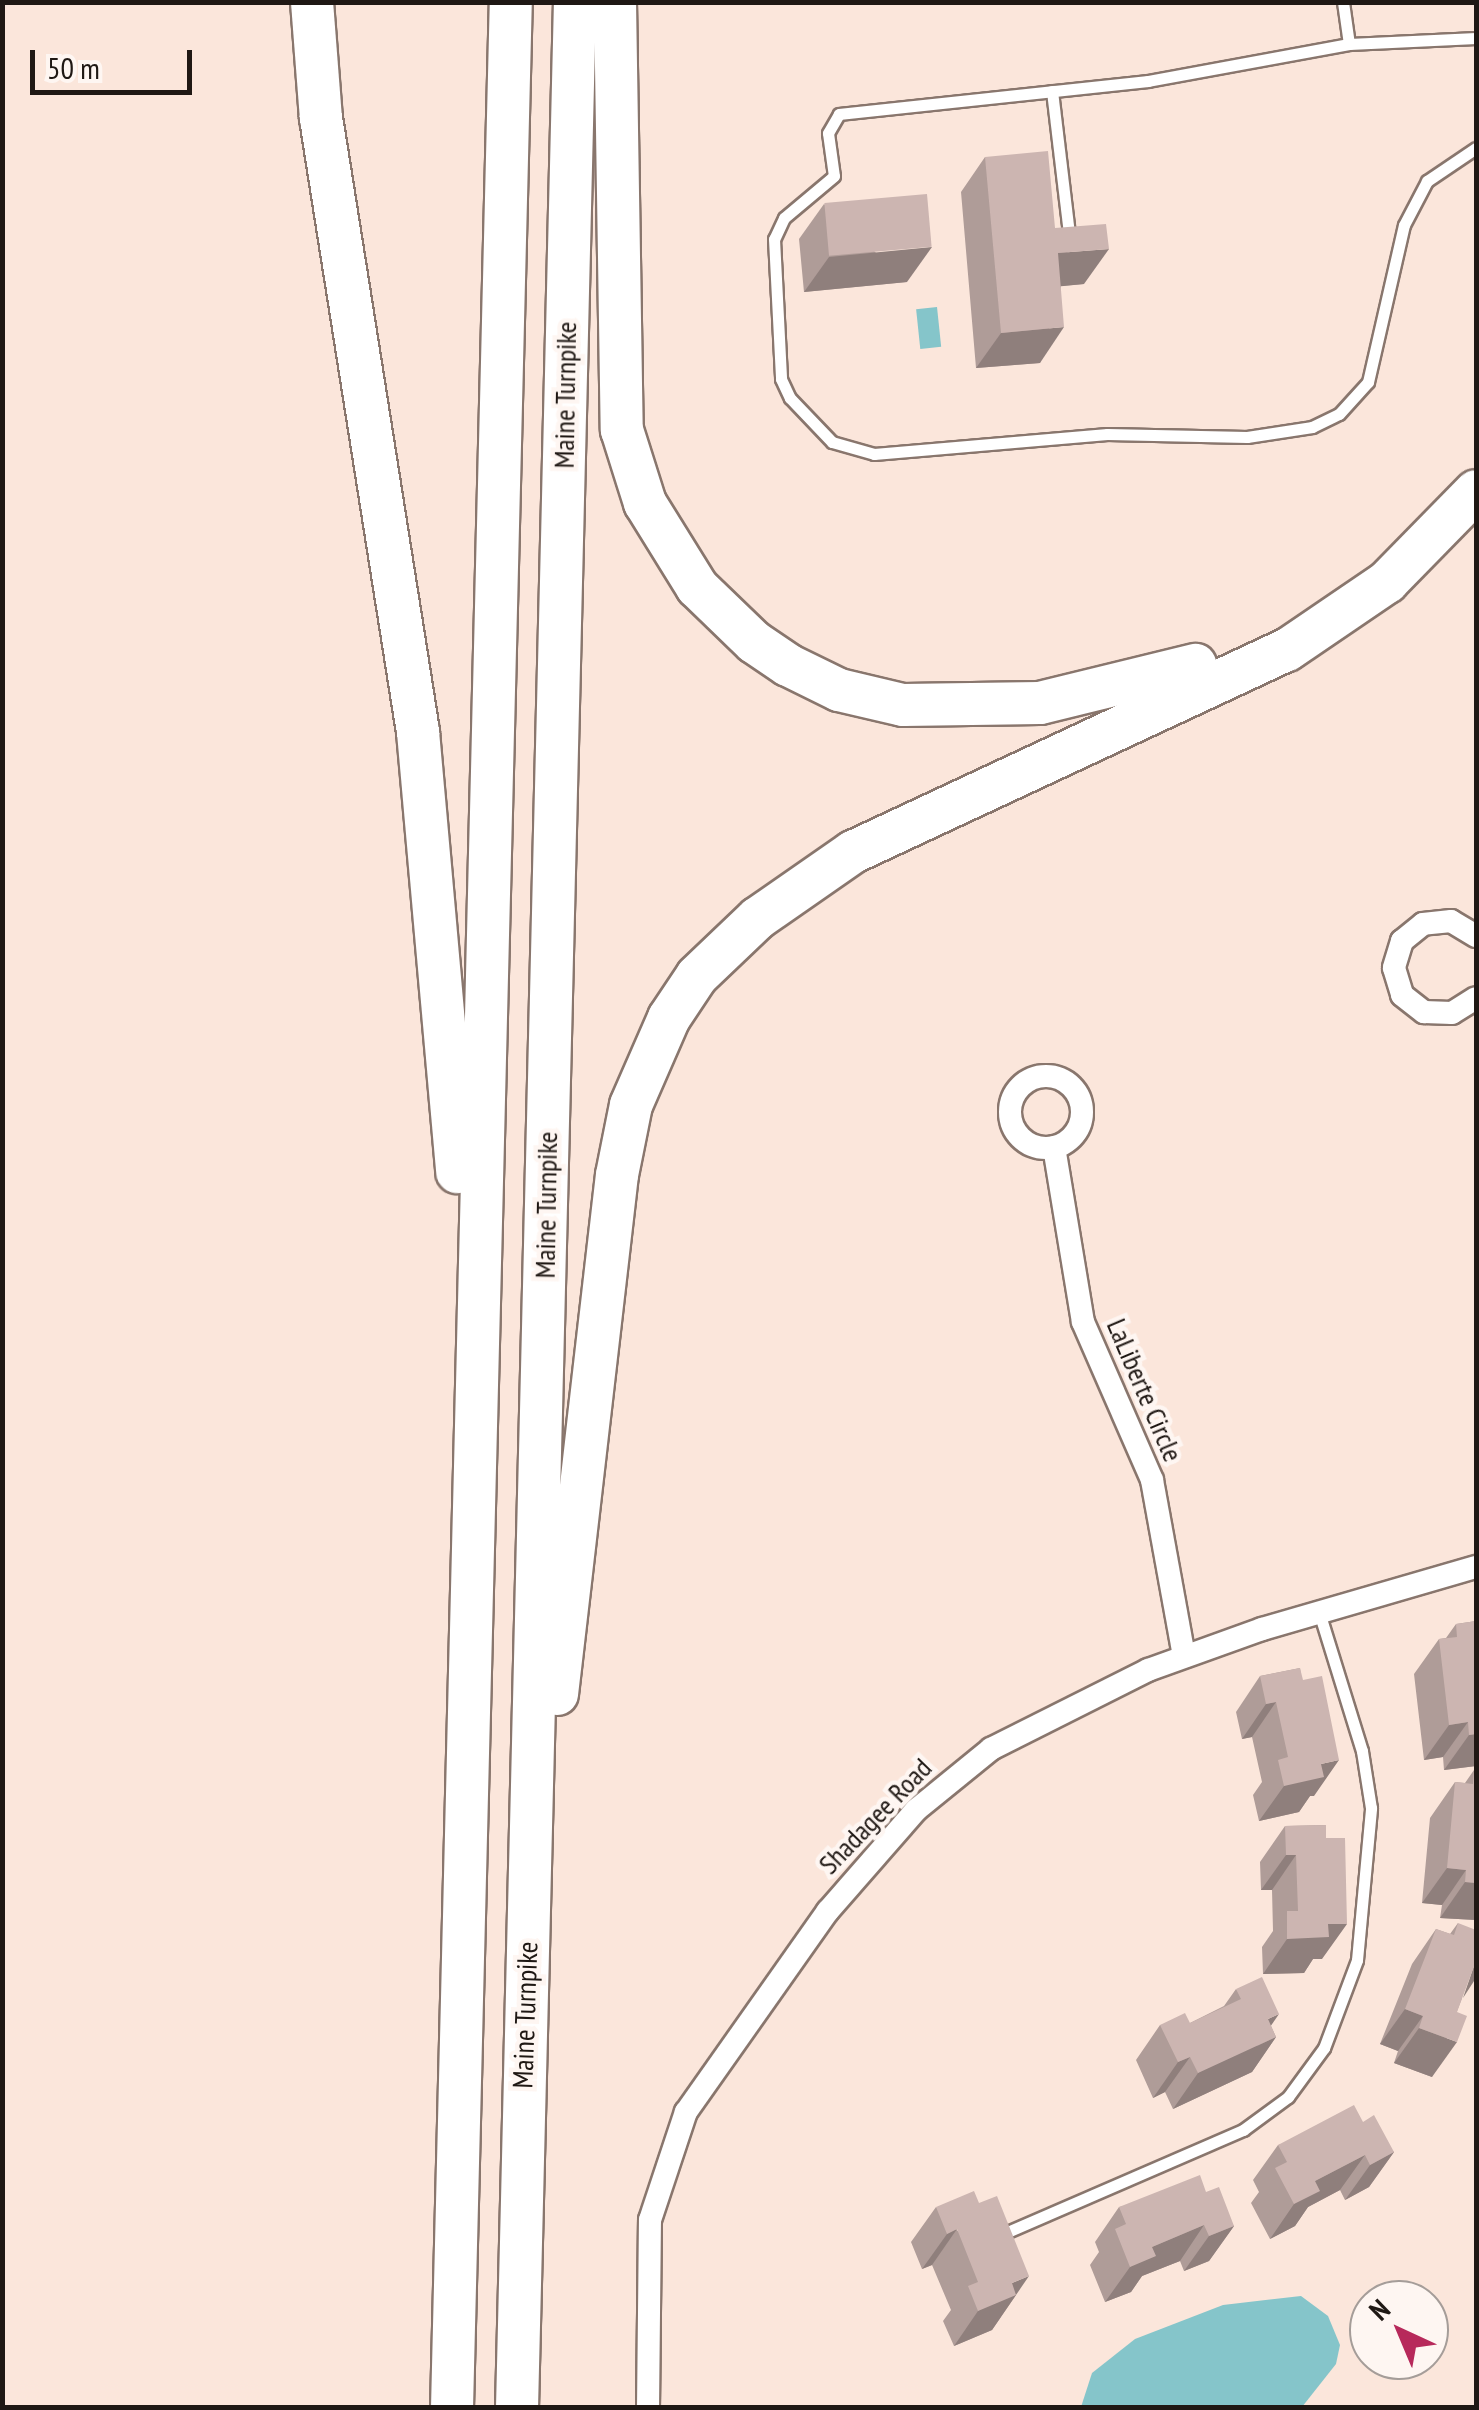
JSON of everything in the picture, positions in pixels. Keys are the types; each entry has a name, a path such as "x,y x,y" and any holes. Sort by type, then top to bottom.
{"highway":[{"path":"312,2 321,118 434,862 475,1464"},
{"path":"491,2 505,236"},
{"path":"452,2408 511,2"},
{"name":"Maine Turnpike","path":"517,2408 575,2"},
{"path":"614,2 618,389 631,467 662,535 697,586 754,642 814,678 871,700 965,708 1058,700 1173,672 1323,602 1393,546 1476,463"},
{"path":"529,1903 574,1573 586,1414 617,1175 631,1105 668,1018 697,976 758,918 853,852 1287,650 1387,582 1476,491"}],"street":[{"path":"1473,1011 1438,1015 1412,1005 1396,982 1396,954 1411,931 1437,920 1476,936"},
{"name":"LaLiberte Circle","path":"1054,1147 1083,1322 1152,1480 1184,1656"},
{"name":"Shadagee Road","path":"648,2408 650,2220 674,2140 709,2075 828,1911 946,1782 1020,1733 1184,1656 1319,1612 1476,1568"}],"lane":[{"path":"1344,2 1349,44"},
{"path":"1476,38 1349,44 1052,92 849,112 830,124 834,176 784,218 772,268 781,379 790,398 832,442 874,454 1108,434 1247,436 1329,421 1359,395 1378,362 1404,225 1427,181 1476,148"},
{"path":"1052,92 1070,246"},
{"path":"998,2236 1243,2130 1288,2097 1324,2048 1357,1960 1371,1808 1362,1750 1319,1612"}],"water":[{"path":"937,307 941,347 920,349 916,309"},
{"path":"1301,2296 1328,2316 1340,2345 1336,2364 1302,2407 1081,2407 1092,2373 1135,2339 1223,2305"}],"building":[{"path":"1048,151 1055,228 1106,224 1109,249 1058,253 1064,327 1001,333 985,157"},
{"path":"927,194 932,247 829,256 824,203"},
{"path":"1476,1621 1476,1734 1469,1735 1468,1722 1449,1725 1439,1639 1457,1637 1456,1624"},
{"path":"1300,1668 1303,1680 1322,1676 1339,1760 1321,1764 1324,1777 1284,1786 1278,1760 1288,1757 1276,1702 1266,1704 1260,1676"},
{"path":"1474,1770 1476,1883 1465,1882 1466,1870 1447,1868 1455,1782 1473,1784"},
{"path":"1326,1825 1326,1838 1345,1838 1347,1924 1328,1924 1329,1937 1287,1939 1287,1911 1298,1911 1296,1855 1286,1855 1285,1826"},
{"path":"1458,1923 1476,1930 1476,1961 1457,2012 1467,2016 1457,2042 1419,2028 1423,2016 1405,2009 1436,1929 1454,1935"},
{"path":"1262,1977 1279,2014 1268,2019 1276,2037 1198,2073 1190,2057 1178,2062 1160,2025 1185,2013 1190,2023 1241,1999 1236,1989"},
{"path":"1354,2105 1363,2122 1374,2115 1394,2152 1370,2165 1365,2155 1315,2181 1320,2191 1294,2204 1275,2168 1287,2162 1278,2145"},
{"path":"1200,2175 1206,2192 1219,2187 1234,2226 1209,2236 1204,2225 1152,2247 1156,2256 1130,2267 1115,2229 1126,2224 1119,2207"},
{"path":"974,2191 979,2203 997,2196 1029,2276 1012,2283 1016,2295 978,2311 968,2286 978,2282 957,2229 947,2234 936,2207"}]}
